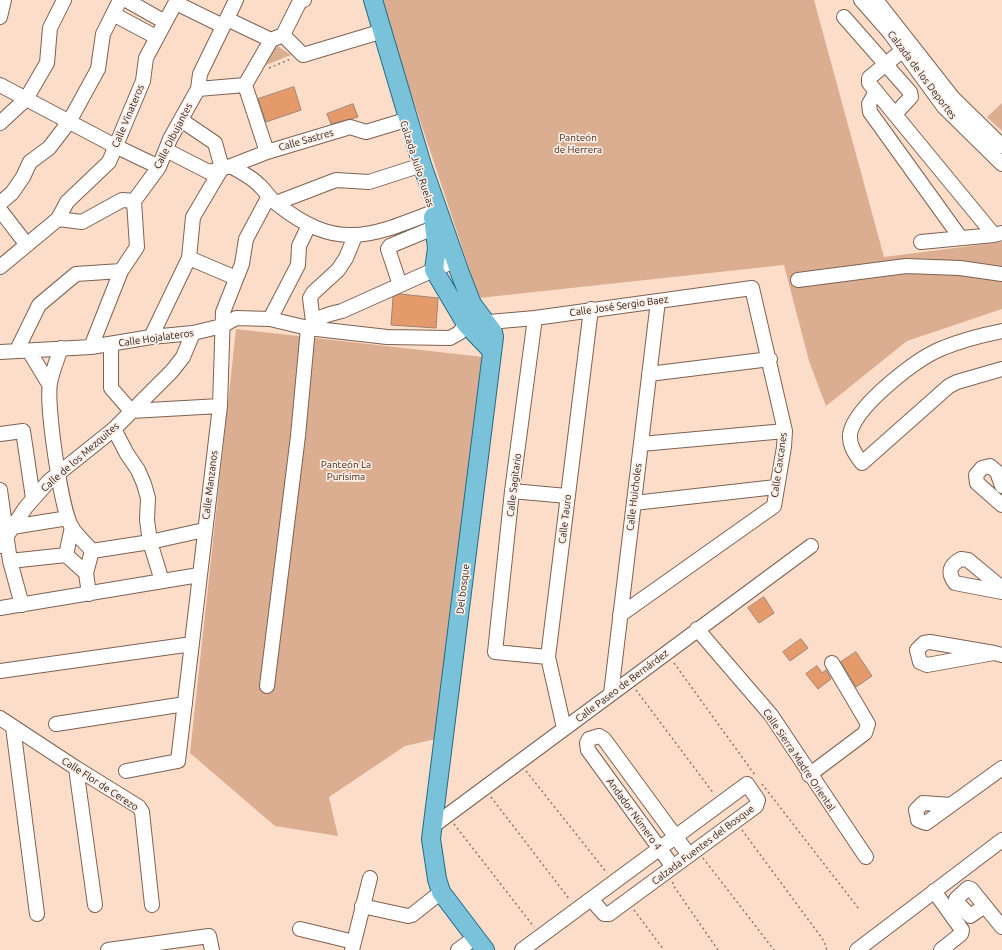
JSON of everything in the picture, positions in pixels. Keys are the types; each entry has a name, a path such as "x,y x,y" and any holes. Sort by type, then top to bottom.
{"main road":[{"name":"Calzada Julio Ruelas","path":"366,0 380,32"},
{"name":"Calzada Julio Ruelas","path":"373,0 380,32 437,218 456,260 472,304 486,321"},
{"name":"Calzada Julio Ruelas","path":"434,270 437,248 437,218"},
{"path":"434,270 466,324 492,352"},
{"name":"Del bosque","path":"481,944 442,892 437,879 431,839 440,820 494,337 486,321"}],"street":[{"path":"0,17 4,0"},
{"path":"0,123 26,99 47,63 50,28 64,0"},
{"path":"0,204 12,193 23,177 30,162 49,148 69,122 98,69 102,34 120,0"},
{"path":"126,0 165,22"},
{"name":"Calle Dibujantes","path":"134,200 159,167 181,120 198,89 200,74 236,0"},
{"path":"198,89 248,80 300,2 304,0"},
{"name":"Calzada de los Deportes","path":"861,0 890,32 944,107 997,147"},
{"name":"Calzada de los Deportes","path":"876,0 954,98 997,147 1002,164"},
{"path":"892,0 893,20"},
{"path":"176,1 225,22 277,38 303,55 380,32"},
{"name":"Calle Vinateros","path":"0,267 58,219 67,202 109,162 143,81 146,58 176,1"},
{"path":"113,14 156,37"},
{"path":"844,17 887,63 910,92 911,98 895,114"},
{"path":"903,50 869,78 870,83 998,234"},
{"path":"248,80 267,152"},
{"path":"0,85 115,146 159,167"},
{"path":"876,91 869,104 870,112 960,237"},
{"path":"151,337 189,258 193,217 221,168 215,142 181,120"},
{"name":"Calle Sastres","path":"221,168 267,152 350,127 366,132 406,120"},
{"path":"166,150 221,168 259,184 272,199 310,225 338,235 355,236 437,218"},
{"path":"272,199 336,180 369,182 420,166"},
{"name":"Calle Manzanos","path":"126,770 178,761 204,530 220,406 223,312 242,264 246,239 272,199"},
{"path":"58,219 82,222 122,200 134,200 137,247 121,271 91,347"},
{"path":"0,210 27,245"},
{"path":"400,285 388,249 390,246 437,218"},
{"path":"270,319 298,265 299,246 310,225"},
{"path":"921,242 998,234"},
{"path":"267,686 311,325 310,298 313,293 338,270 346,258 355,236"},
{"path":"189,258 236,278"},
{"path":"311,325 329,314 342,311 456,260"},
{"path":"798,280 906,266 960,268 1002,274"},
{"path":"49,384 23,351 39,305 76,274 121,271"},
{"name":"Calle José Sergio Baez","path":"486,321 535,318 591,309 752,288"},
{"name":"Calle Caxcanes","path":"620,615 774,506 776,487 784,447 785,431 770,359 752,288"},
{"name":"Calle Huicholes","path":"611,694 658,301"},
{"name":"Calle Tauro","path":"564,728 548,657 591,309"},
{"path":"342,311 344,333"},
{"name":"Calle Hojalateros","path":"0,352 91,347 151,337 193,333 222,326 236,318 270,319 311,325 344,333 387,338 441,339 454,336 466,324"},
{"name":"Calle Sagitario","path":"535,318 512,491 495,652 548,657"},
{"path":"466,324 486,321"},
{"path":"1002,331 972,338 942,348 915,363 882,391 865,408 851,431 853,451 862,463 949,386 957,382 1002,369"},
{"name":"Calle de los Mezquites","path":"7,536 33,498 57,473 114,428 172,371 183,357 193,333"},
{"path":"111,344 111,388 131,411 220,406"},
{"path":"61,348 49,384 57,473 70,523 66,555"},
{"path":"649,374 770,359"},
{"path":"114,428 127,454 138,470 144,484 148,498 147,520 150,542 162,581"},
{"path":"0,434 23,431 33,498"},
{"path":"641,444 785,431"},
{"path":"1002,486 997,472 990,466 982,468 976,475 977,483 1002,505"},
{"path":"634,503 776,487"},
{"path":"0,490 10,560 22,605"},
{"path":"512,491 567,496"},
{"path":"7,536 70,523"},
{"path":"70,523 92,551"},
{"path":"92,551 150,542 204,530"},
{"name":"Calle Paseo de Bernárdez","path":"440,820 811,546"},
{"path":"89,594 86,573 92,551"},
{"path":"10,560 66,555 86,573"},
{"path":"1002,588 968,560 961,559 954,563 949,571 950,576 955,583 1002,592"},
{"path":"0,608 199,575"},
{"name":"Calle Sierra Madre Oriental","path":"697,630 771,715 809,775 866,857"},
{"path":"0,671 192,644"},
{"path":"809,775 866,733 868,724 832,663"},
{"path":"56,724 185,704"},
{"name":"Calle Flor de Cerezo","path":"0,718 139,807 142,812 152,905"},
{"path":"13,727 37,914"},
{"name":"Andador Número 4","path":"673,867 588,750 587,743 589,739 599,736 604,739 675,837"},
{"path":"76,768 95,905"},
{"path":"951,805 1002,768"},
{"name":"Calzada Fuentes del Bosque","path":"522,950 578,909 591,899 747,784 758,800 756,806 609,914 604,914 591,899"},
{"path":"675,837 693,852"},
{"path":"857,950 1002,840"},
{"path":"300,929 353,946 370,878"},
{"path":"985,906 970,916 956,901 956,899 968,888 971,889 985,906 1002,927"},
{"path":"934,891 962,930 961,934 941,950"},
{"path":"362,906 408,916 412,915 442,892"},
{"path":"108,950 210,936 212,950"},
{"path":"458,950 481,944"}],"path":[{"path":"248,80 303,55"},
{"path":"667,652 757,778"},
{"path":"629,680 721,803"},
{"path":"518,762 614,882"},
{"path":"761,783 859,909"},
{"path":"484,788 578,909"},
{"path":"440,820 541,936"},
{"path":"735,821 824,941 827,950"},
{"path":"693,852 774,950"},
{"path":"673,867 673,885 718,950"},
{"path":"628,900 664,950"}],"green space":[{"name":"Panteón de Herrera","path":"380,0 814,0 884,257 1002,242 1002,309 907,341 826,406 809,361 784,265 479,298"},
{"path":"276,45 291,55 263,66"},
{"path":"1002,103 1002,131 987,117"},
{"name":"Panteón La Purísima","path":"236,329 483,357 440,738 405,746 329,797 338,836 275,826 190,753"}],"building":[{"path":"294,87 301,110 266,122 258,99"},
{"path":"353,104 358,117 331,124 327,114"},
{"path":"400,294 438,298 436,328 391,325 393,297"},
{"path":"764,597 774,613 759,623 748,608"},
{"path":"801,639 808,648 790,661 783,652"},
{"path":"856,652 872,676 856,687 841,662"},
{"path":"817,666 822,673 826,670 831,679 818,689 806,674"}]}
